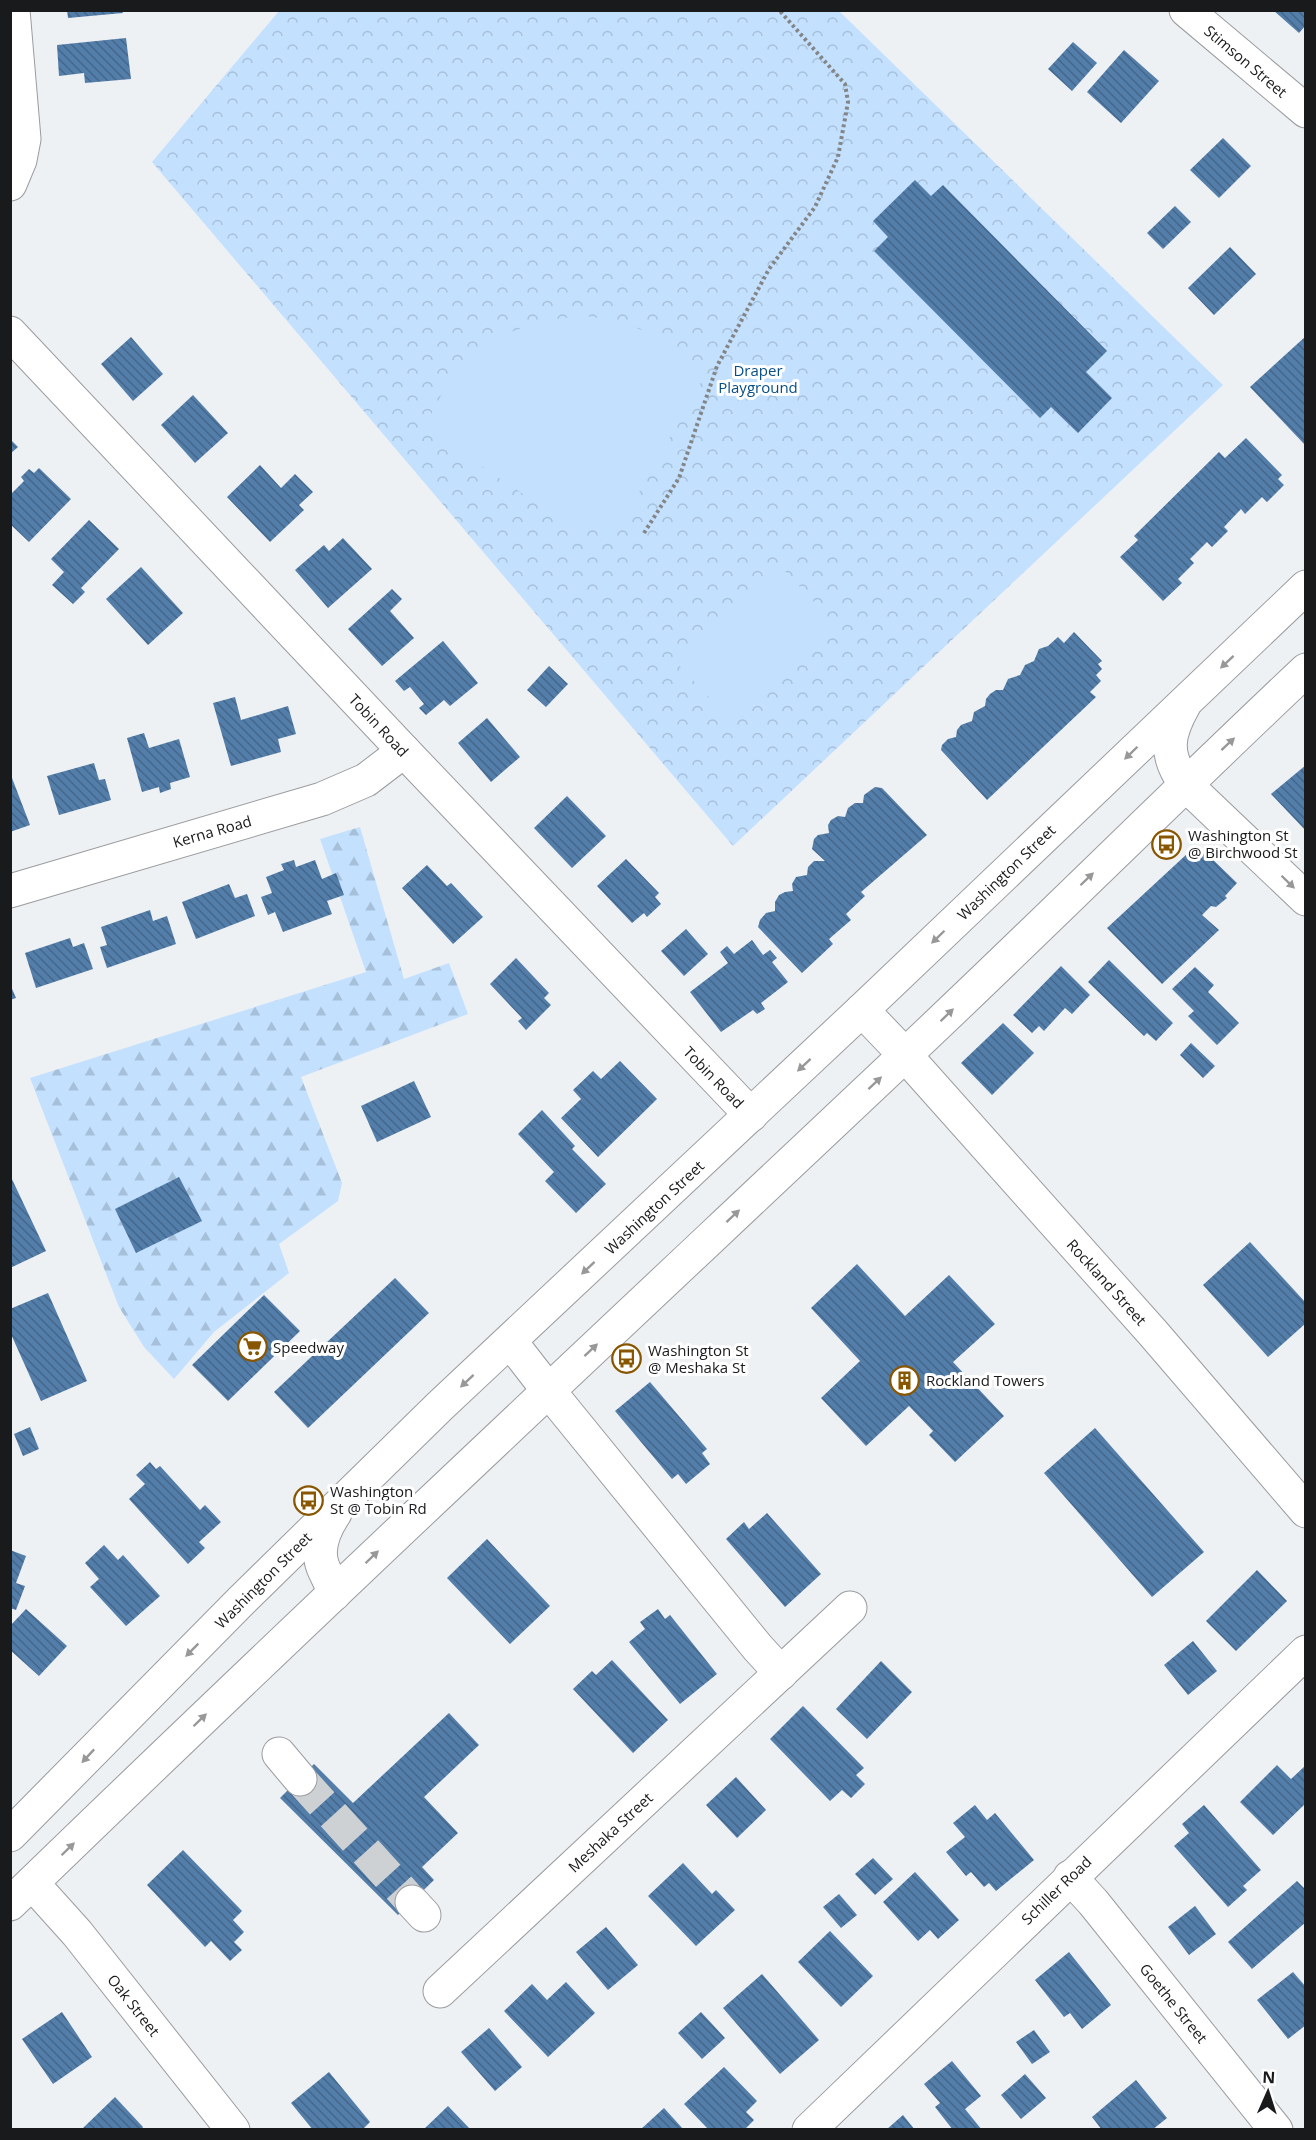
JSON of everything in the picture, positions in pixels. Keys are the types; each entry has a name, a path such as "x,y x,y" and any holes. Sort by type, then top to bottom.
{"street":[{"path":"10,184 20,160 24,139 13,10"},
{"name":"Stimson Street","path":"1186,10 1305,111"},
{"name":"Tobin Road","path":"10,333 751,1115"},
{"name":"Washington Street","path":"10,1835 351,1493 1305,587"},
{"path":"21,1894 166,1752 905,1055 1305,670"},
{"path":"1188,698 1173,729 1170,744 1171,758 1185,784 1305,899"},
{"name":"Kerna Road","path":"10,891 322,799 366,780 404,751"},
{"name":"Rockland Street","path":"862,1010 905,1055 1153,1334 1305,1511"},
{"path":"510,1341 758,1648 781,1673"},
{"path":"334,1594 330,1578 323,1566 321,1543 332,1517 351,1493"},
{"name":"Meshaka Street","path":"440,1991 850,1608"},
{"name":"Schiller Road","path":"808,2130 1305,1652"},
{"path":"279,1754 300,1779"},
{"name":"Goethe Street","path":"1070,1877 1093,1902 1276,2130"},
{"name":"Oak Street","path":"21,1894 78,1934 233,2130"}],"path":[{"path":"644,533 679,478 717,366 769,269 815,207 838,157 848,102 845,84 779,10"}],"green space":[{"name":"Draper Playground","path":"279,11 839,11 1223,385 733,846 152,162"},
{"path":"438,11 558,11 513,16 483,16"},
{"path":"586,316 621,323 651,334 678,351 705,375 621,524 575,529 425,428 452,379 487,345 508,333 531,325"},
{"path":"780,566 834,623 730,720 676,662"},
{"path":"360,827 404,979 449,963 468,1014 301,1077 342,1183 338,1201 279,1244 289,1273 214,1332 174,1379 144,1347 119,1307 30,1078 366,972 320,839"}],"building":[{"path":"67,10 122,10 123,13 68,18"},
{"path":"1273,10 1306,10 1306,25 1299,33"},
{"path":"126,38 131,79 85,83 84,73 59,76 57,45"},
{"path":"1073,42 1097,63 1072,91 1048,69"},
{"path":"1124,50 1159,81 1121,123 1087,92"},
{"path":"1223,138 1251,166 1219,198 1190,170"},
{"path":"915,180 931,196 943,185 1107,351 1086,372 1112,398 1078,433 1051,407 1040,418 874,251 888,237 873,221"},
{"path":"1175,206 1191,222 1163,249 1147,233"},
{"path":"1230,247 1256,274 1214,315 1188,288"},
{"path":"1306,336 1306,446 1250,387"},
{"path":"131,337 163,374 133,401 101,364"},
{"path":"193,395 228,433 195,463 161,425"},
{"path":"1246,438 1282,475 1278,479 1284,485 1267,502 1262,497 1245,514 1241,509 1224,527 1228,531 1212,547 1207,542 1190,559 1194,563 1178,579 1182,583 1163,601 1120,557 1138,540 1134,536 1219,452 1225,458"},
{"path":"10,439 18,447 10,454"},
{"path":"260,465 281,488 295,474 313,492 299,505 304,510 270,542 227,497"},
{"path":"39,468 71,499 29,542 10,524 10,495 24,481 21,477 29,469 34,473"},
{"path":"89,520 119,549 81,588 85,592 73,604 52,585 64,572 51,559"},
{"path":"343,538 372,569 328,608 295,570 324,545 329,551"},
{"path":"141,567 183,613 148,645 106,599"},
{"path":"392,589 402,599 390,611 414,638 382,666 348,629"},
{"path":"1074,632 1102,661 1098,664 1102,669 1096,675 1101,681 1090,692 1096,697 987,800 941,750 942,745 948,739 956,737 961,725 972,721 974,712 985,706 990,694 996,690 1003,690 1008,679 1020,675 1025,665 1034,661 1039,649 1048,646 1058,637 1064,643"},
{"path":"443,641 478,683 450,706 444,700 426,715 419,708 424,704 410,687 404,691 395,681"},
{"path":"549,666 568,684 546,707 527,690"},
{"path":"235,697 241,720 288,706 296,734 278,739 281,752 231,766 213,703"},
{"path":"487,718 520,757 491,782 458,743"},
{"path":"144,733 149,748 179,739 190,777 170,783 171,789 160,793 159,787 142,792 127,738"},
{"path":"94,763 99,780 105,779 111,800 59,815 47,776"},
{"path":"1306,765 1306,831 1271,794"},
{"path":"10,778 12,778 30,825 10,832"},
{"path":"875,787 882,788 927,835 861,892 865,896 846,914 851,920 829,939 833,944 802,973 758,927 760,920 766,913 775,911 775,902 779,895 793,891 792,884 796,877 807,875 808,867 814,861 825,861 812,849 814,839 818,835 829,833 828,825 831,820 838,816 845,817 848,808 855,803 863,803 864,795"},
{"path":"567,796 606,836 572,868 534,828"},
{"path":"1188,853 1207,854 1237,883 1225,896 1227,898 1216,907 1211,906 1202,915 1219,930 1162,984 1107,928"},
{"path":"626,859 659,893 655,897 661,904 647,917 644,913 632,923 597,886"},
{"path":"294,860 296,867 315,860 322,879 336,873 344,895 327,901 332,914 283,932 275,912 268,915 261,897 272,893 266,877 284,870 281,864"},
{"path":"427,865 447,886 451,883 483,917 453,944 402,888"},
{"path":"229,884 235,898 247,894 255,916 196,939 182,902"},
{"path":"150,910 153,921 167,916 176,944 107,968 100,947 107,945 101,927"},
{"path":"686,929 708,954 684,976 661,951"},
{"path":"70,938 73,947 84,943 93,969 36,988 25,953"},
{"path":"752,940 763,955 770,950 777,958 772,962 788,982 761,1003 765,1009 757,1014 753,1010 721,1032 690,992 728,963 720,952 727,946 734,954"},
{"path":"516,958 549,993 544,998 551,1005 526,1030 518,1021 522,1018 490,984"},
{"path":"1109,960 1173,1023 1156,1041 1147,1033 1144,1036 1088,982"},
{"path":"1061,966 1090,995 1072,1014 1065,1008 1044,1031 1039,1026 1032,1033 1013,1015"},
{"path":"1195,967 1214,985 1208,992 1239,1023 1217,1045 1188,1016 1194,1011 1172,989"},
{"path":"10,984 16,998 10,1000"},
{"path":"1003,1023 1034,1053 992,1095 961,1063"},
{"path":"1191,1043 1215,1066 1203,1078 1180,1055"},
{"path":"620,1061 657,1099 598,1157 561,1118 581,1099 573,1090 593,1071 601,1079"},
{"path":"414,1081 431,1117 377,1142 361,1106"},
{"path":"542,1110 575,1146 572,1149 606,1184 576,1213 545,1181 554,1172 518,1134"},
{"path":"10,1175 46,1251 10,1268"},
{"path":"179,1177 202,1221 136,1253 115,1209"},
{"path":"1250,1242 1306,1303 1306,1323 1268,1357 1203,1285"},
{"name":"Rockland Towers","path":"857,1264 905,1316 949,1275 995,1324 953,1362 1004,1416 955,1462 929,1435 933,1431 909,1406 866,1446 821,1398 860,1361 811,1308"},
{"path":"395,1278 429,1313 308,1428 274,1392"},
{"path":"48,1293 87,1381 41,1401 10,1332 10,1309"},
{"path":"264,1295 300,1331 228,1401 192,1365"},
{"path":"650,1382 707,1449 702,1453 710,1464 686,1484 678,1474 672,1479 615,1411"},
{"path":"30,1427 39,1449 23,1456 14,1434"},
{"path":"1095,1428 1204,1552 1152,1597 1044,1473"},
{"path":"150,1462 156,1469 160,1466 200,1510 205,1505 221,1522 199,1542 205,1548 188,1564 129,1499 145,1484 136,1475"},
{"path":"767,1513 821,1574 785,1607 726,1539 744,1522 749,1529"},
{"path":"487,1539 550,1606 510,1644 447,1578"},
{"path":"104,1545 118,1560 123,1555 160,1596 126,1626 90,1587 99,1579 85,1563"},
{"path":"10,1550 26,1556 16,1583 25,1586 16,1610 10,1608"},
{"path":"1257,1570 1287,1601 1236,1651 1206,1621"},
{"path":"26,1609 67,1646 39,1676 10,1650 10,1626"},
{"path":"658,1609 665,1619 670,1615 717,1674 680,1704 629,1642 645,1629 640,1622"},
{"path":"1193,1641 1217,1671 1188,1695 1164,1665"},
{"path":"612,1660 668,1720 633,1753 573,1689 592,1671 596,1675"},
{"path":"881,1661 912,1692 867,1739 836,1709"},
{"path":"803,1706 864,1768 856,1775 865,1784 851,1798 842,1790 830,1801 770,1739"},
{"path":"449,1713 479,1745 424,1797 458,1833 422,1867 434,1880 398,1915 280,1798 314,1764 353,1803"},
{"path":"1277,1765 1291,1779 1306,1765 1306,1807 1304,1805 1273,1835 1240,1802"},
{"path":"736,1777 766,1810 737,1838 706,1805"},
{"path":"975,1805 987,1820 995,1813 1034,1860 996,1891 989,1883 984,1887 971,1872 966,1876 946,1852 965,1837 953,1823"},
{"path":"1204,1805 1261,1870 1243,1886 1247,1890 1228,1907 1174,1846 1189,1833 1182,1824"},
{"path":"183,1850 242,1911 233,1920 244,1932 234,1942 242,1950 230,1961 211,1941 205,1947 147,1885"},
{"path":"873,1858 893,1879 875,1895 855,1874"},
{"path":"683,1863 712,1894 716,1890 735,1910 696,1946 648,1896"},
{"path":"915,1872 959,1920 938,1939 930,1930 918,1941 883,1902"},
{"path":"1297,1881 1306,1890 1306,1922 1252,1969 1228,1942"},
{"path":"839,1894 857,1915 841,1928 823,1907"},
{"path":"1195,1906 1216,1934 1189,1955 1168,1927"},
{"path":"606,1927 638,1965 608,1990 576,1952"},
{"path":"830,1931 873,1976 841,2007 798,1962"},
{"path":"1069,1952 1111,2005 1082,2029 1070,2013 1064,2017 1035,1980"},
{"path":"1293,1972 1306,1987 1306,2025 1288,2039 1257,2000"},
{"path":"762,1974 819,2040 780,2074 723,2008"},
{"path":"566,1982 595,2013 548,2057 504,2011 532,1984 547,2000"},
{"path":"62,2012 92,2057 53,2084 22,2039"},
{"path":"701,2012 725,2038 702,2059 678,2033"},
{"path":"489,2028 522,2067 495,2091 461,2052"},
{"path":"1034,2030 1050,2052 1032,2064 1016,2042"},
{"path":"952,2061 981,2096 965,2109 982,2130 953,2130 935,2107 940,2103 924,2084"},
{"path":"724,2067 757,2101 746,2112 754,2120 744,2130 709,2130 684,2104"},
{"path":"329,2072 370,2122 362,2130 313,2130 291,2103"},
{"path":"1025,2074 1046,2098 1021,2119 1001,2095"},
{"path":"1136,2080 1167,2118 1152,2130 1102,2130 1092,2117"},
{"path":"115,2097 143,2127 141,2130 81,2130"},
{"path":"448,2106 471,2130 423,2130"},
{"path":"664,2108 684,2130 640,2130"},
{"path":"903,2115 915,2130 886,2130"}],"tunnel":[{"path":"300,1779 412,1902"}],"place":[{"name":"Washington St @ Birchwood St","path":"1167,844"},
{"name":"Speedway","path":"252,1347"},
{"name":"Washington St @ Meshaka St","path":"627,1359"},
{"name":"Rockland Towers","path":"905,1380"},
{"name":"Washington St @ Tobin Rd","path":"309,1500"}]}
